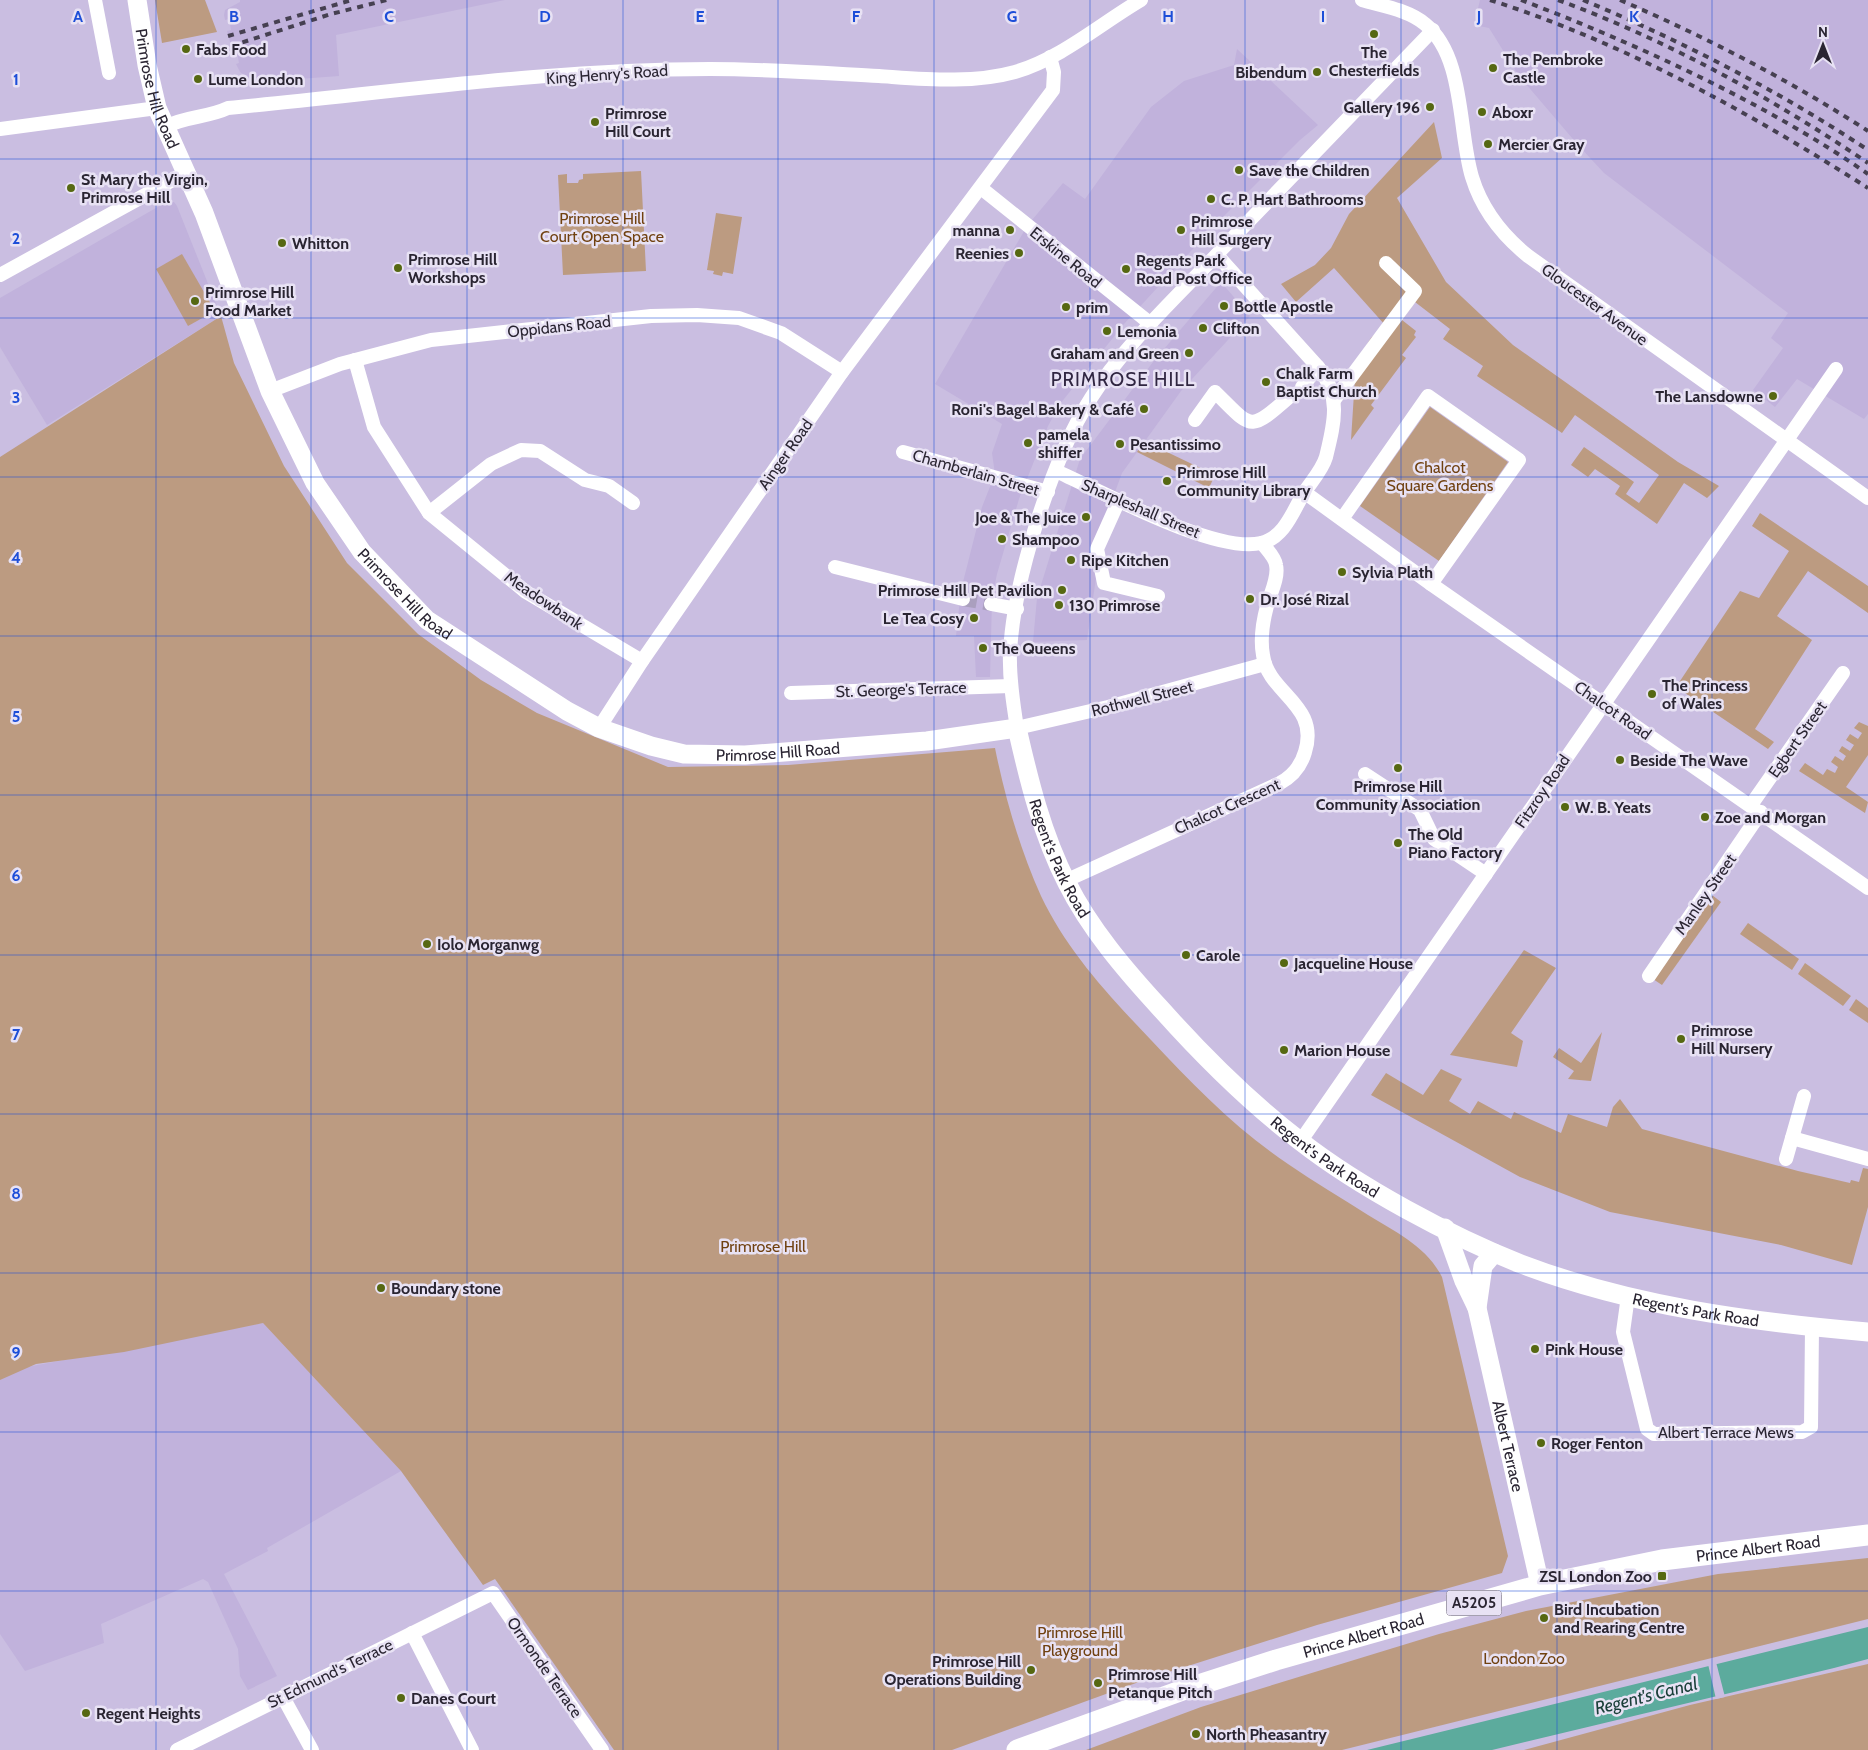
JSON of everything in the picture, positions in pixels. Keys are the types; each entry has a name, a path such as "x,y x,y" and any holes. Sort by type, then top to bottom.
{"main road":[{"name":"Prince Albert Road","path":"1017,1750 1182,1690 1276,1660 1540,1585 1662,1560 1868,1534"}],"street":[{"path":"95,0 109,73"},
{"name":"Primrose Hill Road","path":"137,0 147,65 157,108 204,213 270,391 315,483 330,506 362,552 427,620 567,712 599,728 684,754 718,755 928,742 1017,728"},
{"name":"King Henry's Road","path":"165,127 179,120 216,114 228,108 534,78 648,70 712,69 941,80 966,79 1013,72 1050,57 1142,0"},
{"path":"1362,0 1412,16 1424,22 1433,30"},
{"name":"Regent's Park Road","path":"1433,30 1151,324 1091,398 1074,427 1048,492 1031,545 1016,608 1011,643 1011,686 1017,728 1037,807 1065,880 1088,919 1149,996 1191,1042 1268,1115 1300,1142 1379,1192 1494,1253 1561,1277 1628,1296 1693,1311 1812,1327 1868,1332"},
{"name":"Gloucester Avenue","path":"1433,30 1450,60 1472,178 1488,212 1500,230 1528,256 1868,498"},
{"path":"982,188 1052,90 1054,80 1050,57"},
{"path":"0,129 157,108"},
{"path":"0,274 187,172"},
{"name":"Erskine Road","path":"982,188 1151,324"},
{"name":"Ainger Road","path":"599,728 642,661 842,372 982,188"},
{"path":"1217,255 1318,368 1332,388 1334,400 1332,431 1325,461 1304,492"},
{"path":"1334,400 1415,291 1386,263"},
{"name":"Oppidans Road","path":"270,391 340,364 431,340 651,316 697,315 739,318 780,333 842,372"},
{"name":"Meadowbank","path":"355,360 374,427 429,513 526,592 642,661"},
{"path":"1302,387 1318,368"},
{"name":"Fitzroy Road","path":"1300,1142 1603,702 1836,369"},
{"path":"1195,420 1215,392 1242,418 1252,422 1262,421 1288,398"},
{"path":"1342,519 1428,396 1519,460 1431,584"},
{"path":"429,513 491,464 521,450 540,451 585,480 609,486 633,503"},
{"name":"Chamberlain Street","path":"904,452 1048,492"},
{"name":"Sharpleshall Street","path":"1056,471 1176,526 1234,544 1262,543 1283,531 1304,492"},
{"name":"Chalcot Road","path":"1304,492 1431,584 1868,888"},
{"path":"1119,500 1097,549 1104,583 1158,596"},
{"name":"Chalcot Crescent","path":"1065,880 1280,783 1291,776 1301,762 1308,732 1301,712 1276,682 1265,664 1262,647 1264,619 1277,572 1274,559 1262,543"},
{"path":"835,567 963,599"},
{"path":"991,604 1016,608"},
{"name":"Rothwell Street","path":"1017,728 1108,707 1265,664"},
{"name":"Egbert Street","path":"1756,809 1843,673"},
{"name":"St. George's Terrace","path":"791,692 1011,686"},
{"path":"1365,774 1420,810 1434,839 1486,874"},
{"name":"Manley Street","path":"1649,976 1756,809"},
{"path":"1786,1159 1804,1096"},
{"path":"1792,1138 1868,1159"},
{"name":"Albert Terrace","path":"1445,1228 1464,1281 1477,1308 1540,1585"},
{"name":"Albert Terrace","path":"1477,1308 1481,1274 1486,1260 1494,1253"},
{"name":"Albert Terrace Mews","path":"1628,1296 1623,1332 1647,1429 1654,1434 1802,1432 1811,1427 1812,1327"},
{"name":"Ormonde Terrace","path":"484,1598 493,1593 602,1750"},
{"name":"St Edmund's Terrace","path":"177,1750 484,1598"},
{"path":"412,1633 472,1750"},
{"path":"283,1697 312,1750"}],"shaded area":[{"path":"240,0 505,0 336,35 339,76 285,80 247,77 240,72 236,64 239,63 237,52 233,53 227,31 231,30 229,19 225,20 224,15 225,10 240,2"},
{"path":"1480,0 1868,0 1868,414 1864,419 1797,379 1775,407 1753,390 1783,348 1771,338 1788,313 1604,173 1519,76 1489,28 1474,25"},
{"path":"1237,49 1318,125 1300,140 1213,227 1124,324 1060,404 1048,426 1019,499 997,574 992,599 990,677 976,677 974,636 956,636 961,590 982,507 995,474 992,453 1002,424 935,384 1027,226 1063,183 1085,199 1151,107 1184,81 1234,65"},
{"path":"168,201 174,202 177,206 221,316 47,425 0,347 0,298"},
{"path":"1221,282 1250,316 1181,391 1122,473 1093,552 1097,571 1087,640 1033,642 1037,598 1080,459 1153,362"},
{"path":"263,1323 401,1471 267,1548 268,1551 224,1574 277,1676 248,1690 240,1676 238,1649 208,1582 203,1579 101,1624 104,1643 25,1671 0,1634 0,1372"}],"green space":[{"path":"155,0 205,0 217,32 162,43"},
{"path":"1434,122 1442,158 1397,198 1446,282 1513,345 1678,462 1719,486 1707,498 1684,483 1657,524 1615,494 1620,486 1595,469 1588,477 1571,465 1584,447 1634,482 1626,494 1639,503 1659,475 1575,415 1562,433 1477,376 1483,366 1443,339 1450,329 1415,302 1402,320 1416,331 1414,335 1416,337 1402,355 1406,358 1371,405 1374,408 1351,440 1356,362 1371,338 1385,325 1334,268 1296,302 1281,284 1315,265 1331,248 1349,214"},
{"name":"Primrose Hill Court Open Space","path":"641,171 646,271 563,275 558,175 567,174 567,183 578,183 579,180 583,179 583,174"},
{"path":"716,213 742,217 733,274 723,272 722,276 713,274 714,271 707,270"},
{"path":"182,254 215,311 188,326 156,269"},
{"name":"Primrose Hill","path":"221,316 234,363 284,466 347,563 418,634 481,680 537,713 668,767 788,765 995,748 1003,786 1014,823 1026,860 1041,896 1063,936 1105,990 1183,1074 1233,1122 1298,1171 1410,1241 1436,1266 1442,1277 1508,1556 1502,1573 1317,1625 1147,1679 952,1750 614,1750 495,1579 483,1585 401,1471 263,1323 124,1352 36,1364 0,1380 0,457"},
{"name":"Chalcot Square Gardens","path":"1430,407 1508,462 1439,561 1360,506"},
{"path":"1144,441 1215,475 1209,488 1137,452"},
{"path":"1760,513 1868,586 1868,613 1808,571 1777,616 1812,640 1755,729 1774,742 1768,749 1676,687 1740,591 1759,598 1789,551 1752,526"},
{"path":"1859,722 1868,726 1868,755 1846,787 1868,802 1865,813 1799,771 1805,763 1823,775 1827,769 1835,773 1838,767 1831,762 1835,756 1843,761 1846,756 1839,751 1842,746 1850,751 1854,745 1846,740 1850,734 1858,739 1862,733 1854,728"},
{"path":"1712,895 1721,902 1662,985 1653,979"},
{"path":"1748,923 1799,959 1792,970 1740,934"},
{"path":"1524,950 1556,968 1511,1033 1523,1041 1517,1067 1450,1055"},
{"path":"1805,963 1851,996 1843,1006 1798,974"},
{"path":"1856,999 1868,1008 1868,1023 1849,1010"},
{"path":"1602,1032 1591,1081 1568,1079 1574,1071 1553,1057 1559,1048 1581,1063"},
{"path":"1441,1069 1462,1079 1449,1101 1470,1114 1478,1101 1511,1119 1514,1112 1561,1133 1568,1114 1607,1127 1613,1107 1620,1099 1642,1129 1850,1183 1851,1180 1859,1182 1863,1168 1868,1169 1868,1207 1852,1265 1781,1245 1610,1212 1520,1177 1371,1095 1386,1073 1423,1095"},
{"name":"London Zoo","path":"1868,1558 1868,1619 1342,1750 1086,1750 1201,1707 1439,1634 1526,1611 1718,1574"},
{"path":"1868,1664 1868,1750 1524,1750 1690,1705"}],"water":[{"name":"Regent's Canal","path":"1868,1627 1868,1659 1834,1668 1492,1750 1367,1750"}],"pier":[{"path":"1716,1662 1725,1697 1716,1699 1708,1664"}],"tunnel":[{"path":"963,599 991,604"}],"railway":[{"path":"228,36 352,0"},
{"path":"231,46 331,14 387,0"},
{"path":"1490,0 1540,17 1589,37 1685,82 1778,133 1868,188"},
{"path":"1521,0 1610,36 1744,99 1829,148 1868,174"},
{"path":"1558,0 1639,33 1718,72 1832,139 1868,163"},
{"path":"1583,0 1657,32 1729,68 1800,107 1868,150"},
{"path":"1620,0 1747,60 1808,94 1868,131"}],"place":[{"name":"The Chesterfields","path":"1374,34"},
{"name":"Fabs Food","path":"186,49"},
{"name":"The Pembroke Castle","path":"1493,68"},
{"name":"Bibendum","path":"1317,72"},
{"name":"Lume London","path":"198,79"},
{"name":"Gallery 196","path":"1430,107"},
{"name":"Aboxr","path":"1482,112"},
{"name":"Primrose Hill Court","path":"595,122"},
{"name":"Mercier Gray","path":"1488,144"},
{"name":"Save the Children","path":"1239,170"},
{"name":"St Mary the Virgin, Primrose Hill","path":"71,188"},
{"name":"C. P. Hart Bathrooms","path":"1211,199"},
{"name":"manna","path":"1010,230"},
{"name":"Primrose Hill Surgery","path":"1181,230"},
{"name":"Whitton","path":"282,243"},
{"name":"Reenies","path":"1019,253"},
{"name":"Primrose Hill Workshops","path":"398,268"},
{"name":"Regents Park Road Post Office","path":"1126,269"},
{"name":"Primrose Hill Food Market","path":"195,301"},
{"name":"Bottle Apostle","path":"1224,306"},
{"name":"prim","path":"1066,307"},
{"name":"Clifton","path":"1203,328"},
{"name":"Lemonia","path":"1107,331"},
{"name":"Graham and Green","path":"1189,353"},
{"name":"Chalk Farm Baptist Church","path":"1266,382"},
{"name":"The Lansdowne","path":"1773,396"},
{"name":"Roni's Bagel Bakery & Café","path":"1144,409"},
{"name":"pamela shiffer","path":"1028,443"},
{"name":"Pesantissimo","path":"1120,444"},
{"name":"Primrose Hill Community Library","path":"1167,481"},
{"name":"Joe & The Juice","path":"1086,517"},
{"name":"Shampoo","path":"1002,539"},
{"name":"Ripe Kitchen","path":"1071,560"},
{"name":"Sylvia Plath","path":"1342,572"},
{"name":"Primrose Hill Pet Pavilion","path":"1062,590"},
{"name":"Dr. José Rizal","path":"1250,599"},
{"name":"130 Primrose","path":"1059,605"},
{"name":"Le Tea Cosy","path":"974,618"},
{"name":"The Queens","path":"983,648"},
{"name":"The Princess of Wales","path":"1652,694"},
{"name":"Beside The Wave","path":"1620,760"},
{"name":"Primrose Hill Community Association","path":"1398,768"},
{"name":"W. B. Yeats","path":"1565,807"},
{"name":"Zoe and Morgan","path":"1705,817"},
{"name":"The Old Piano Factory","path":"1398,843"},
{"name":"Iolo Morganwg","path":"427,944"},
{"name":"Carole","path":"1186,955"},
{"name":"Jacqueline House","path":"1284,963"},
{"name":"Primrose Hill Nursery","path":"1681,1039"},
{"name":"Marion House","path":"1284,1050"},
{"name":"Boundary stone","path":"381,1288"},
{"name":"Pink House","path":"1535,1349"},
{"name":"Roger Fenton","path":"1541,1443"},
{"name":"ZSL London Zoo","path":"1662,1576"},
{"name":"Bird Incubation and Rearing Centre","path":"1544,1618"},
{"name":"Primrose Hill Operations Building","path":"1031,1670"},
{"name":"Primrose Hill Petanque Pitch","path":"1098,1683"},
{"name":"Danes Court","path":"401,1698"},
{"name":"Regent Heights","path":"86,1713"},
{"name":"North Pheasantry","path":"1196,1734"}],"district":[{"name":"PRIMROSE HILL","path":"1123,379"}],"park label":[{"name":"Primrose Hill Playground","path":"1080,1641"}]}
